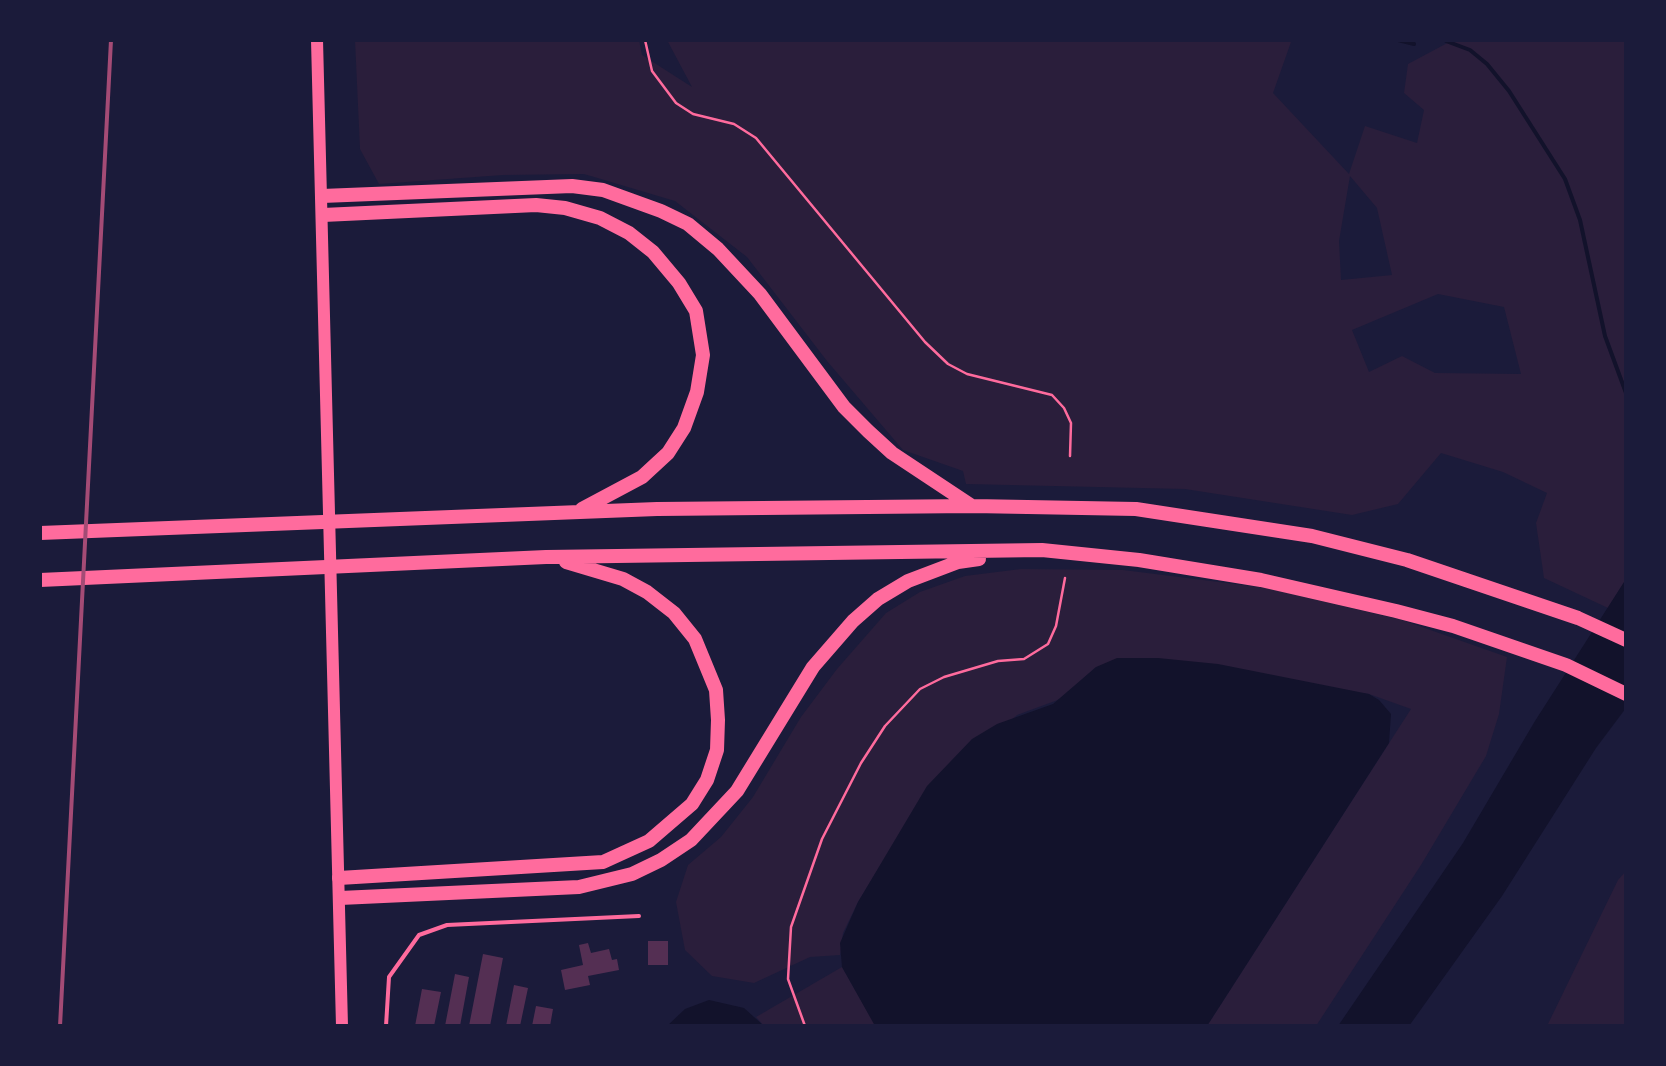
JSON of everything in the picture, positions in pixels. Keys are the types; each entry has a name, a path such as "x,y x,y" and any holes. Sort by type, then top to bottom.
{"highway":[{"path":"322,196 572,186 603,190 662,211 688,224 718,249 760,294 844,407 868,431 972,506"},
{"path":"323,214 536,205 565,208 629,232 654,252 696,311 703,355 697,392 684,428 668,454 642,477 575,513"},
{"path":"40,532 575,513 972,506 1136,509 1292,533 1408,560 1522,598 1626,640"},
{"path":"340,898 579,888 632,874 691,840 712,821 737,790 813,667 853,620 878,599 908,581 958,562 1042,550"},
{"path":"40,580 546,558 1042,550 1139,560 1261,580 1396,611 1566,665 1626,694"},
{"path":"339,878 603,862 649,841 692,804 717,750 718,720 716,690 695,639 674,612 647,592 597,570 546,558"}],"main road":[{"path":"318,40 342,1026"}],"lane":[{"path":"386,1026 389,977 419,934 447,925 639,916"}],"path":[{"path":"645,40 652,70 676,104 694,114 734,124 756,138 924,342 948,364 968,374 1052,395 1071,423 1070,456"},
{"path":"804,1026 788,979 792,927 822,838 861,763 885,726 920,689 998,661 1024,659 1048,644 1056,626 1064,578"}],"shaded area":[{"path":"355,40 639,40 642,55 692,87 667,40 1289,40 1273,93 1349,174 1365,126 1417,143 1424,110 1404,93 1408,64 1453,40 1626,40 1626,579 1608,608 1544,578 1536,523 1547,493 1503,472 1441,453 1398,504 1352,515 1185,489 966,484 963,471 903,450 827,361 747,257 675,201 584,174 379,184 360,149","holes":["1350,176 1377,208 1392,275 1341,280 1339,241","1438,294 1504,307 1521,374 1435,373 1402,356 1369,372 1352,330"]},
{"path":"1021,569 1123,570 1267,588 1402,620 1507,657 1499,714 1486,756 1421,865 1316,1026 1207,1026 1411,709 1369,694 1096,667 1063,698 1017,715 913,813 858,902 843,933 840,955 810,957 754,983 712,976 685,950 676,902 688,865 721,837 753,797 801,717 886,613 920,592 965,576"},
{"path":"1626,579 1626,708 1596,748 1502,896 1409,1026 1338,1026 1463,843"},
{"path":"1117,658 1218,664 1369,694 1391,714 1389,743 1207,1026 875,1026 842,967 840,943 858,902 927,786 972,739 997,724 1053,704 1096,667"},
{"path":"1626,871 1626,1026 1547,1026 1618,880"},
{"path":"842,967 876,1026 764,1026 756,1017"},
{"path":"709,1000 744,1008 764,1026 667,1026 685,1009"}],"building":[{"path":"648,941 668,941 668,965 648,965"},
{"path":"588,943 591,953 609,949 619,970 588,976 590,985 565,990 561,970 583,965 579,945"},
{"path":"483,954 503,958 490,1026 469,1026"},
{"path":"455,974 469,977 460,1026 445,1026"},
{"path":"514,985 528,988 520,1026 506,1026"},
{"path":"422,989 441,992 434,1026 415,1026"},
{"path":"536,1006 553,1009 550,1026 532,1026"}],"waterway":[{"path":"1398,40 1414,44"},
{"path":"1446,41 1470,50 1487,64 1509,91 1565,179 1580,220 1605,336 1626,393"}],"railway":[{"path":"60,1026 111,40"}]}
